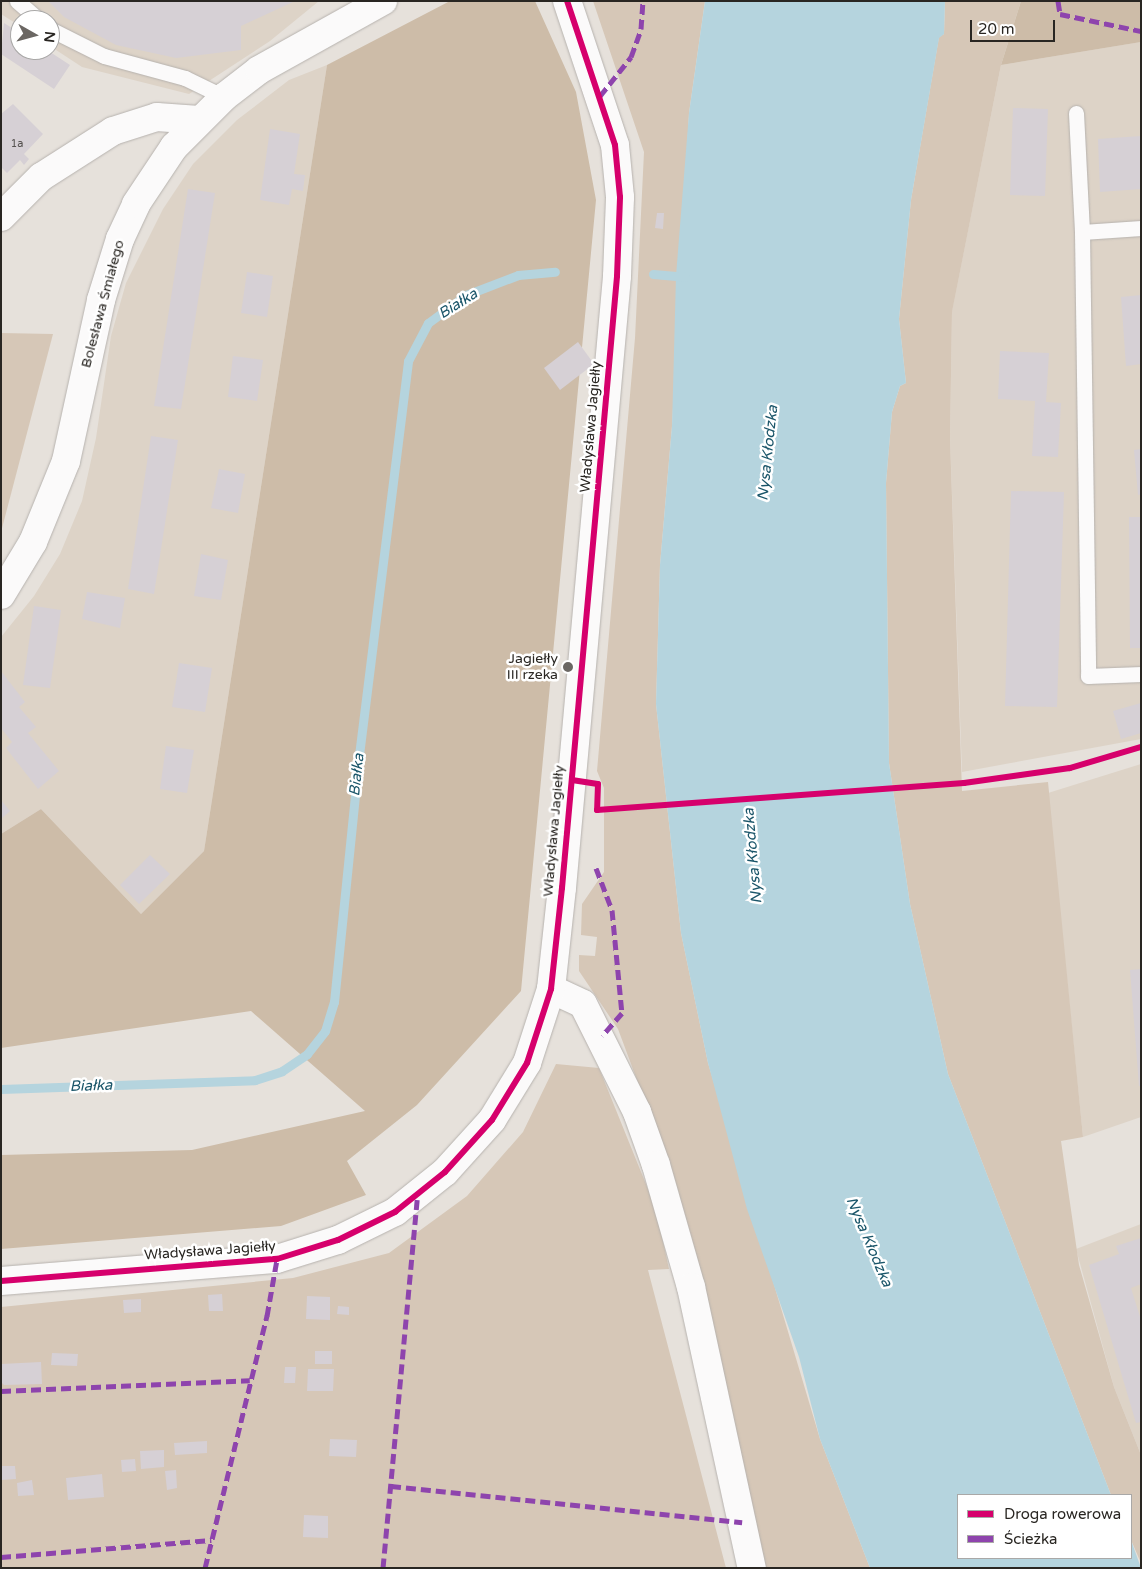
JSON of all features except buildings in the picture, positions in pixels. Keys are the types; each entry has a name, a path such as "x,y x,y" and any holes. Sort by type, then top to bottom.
{"street":[{"name":"Bolesława Śmiałego","path":"1,595 34,542 66,461 90,342 120,239 136,204 174,147 224,97 259,70 383,1"},
{"name":"Władysława Jagiełły","path":"1,1281 277,1259 304,1253 367,1226 418,1194 477,1139 527,1064 551,989 616,286 620,197 614,145 567,1"},
{"path":"1,217 42,177 113,131 157,117 199,120"},
{"path":"551,989 583,1004 637,1112 656,1165 691,1287 752,1568"}],"lane":[{"path":"17,1 27,10"},
{"path":"60,34 104,56 185,78 224,97"},
{"path":"1076,113 1082,232 1088,676 1141,674"},
{"path":"1082,232 1141,228"}],"shaded area":[{"path":"1,1 319,1 270,41 189,94 82,67 60,53 60,10 10,10 10,20 1,14"},
{"path":"450,1 535,1 576,92 596,200 521,991 417,1105 347,1161 366,1195 281,1226 1,1249 1,1155 192,1150 365,1111 251,1011 1,1048 1,834 41,809 141,914 204,851 327,65"},
{"path":"593,1 705,1 689,113 672,426 660,565 656,704 681,933 708,1063 820,1439 870,1568 765,1568 678,1190 618,1029 579,971 579,955 595,956 597,937 581,935 582,904 604,872 604,788 597,771 635,338 644,152"},
{"path":"945,1 1021,1 1001,65 952,312 950,438 962,791 1048,782 1083,1137 1061,1141 1079,1265 1114,1387 1141,1455 1141,1563 1132,1542 1132,1494 1111,1494 948,1074 910,904 889,763 886,483 892,412 900,386 906,383 899,319 911,200 939,37 944,34"},
{"path":"1021,1 1141,1 1141,42 1001,65"},
{"path":"1141,42 1141,739 962,772 950,438 952,311 1001,65"},
{"path":"327,65 204,851 141,914 41,809 1,834 1,637 34,596 60,554 82,501 96,438 111,336 126,283 163,209 193,164 237,120 289,80"},
{"path":"1,333 53,334 1,532"},
{"path":"1141,764 1141,1117 1083,1137 1048,793"},
{"path":"556,1064 599,1068 656,1209 669,1269 648,1270 726,1568 1,1568 1,1307 293,1278 389,1253 467,1196 523,1132"},
{"path":"1141,1224 1141,1455 1114,1387 1076,1249"}],"water":[{"name":"Nysa Kłodzka","path":"705,1 945,1 944,34 939,38 911,200 899,319 906,383 900,386 892,412 886,483 889,763 910,904 948,1074 1111,1494 957,1494 957,1559 1132,1559 1132,1543 1141,1568 870,1568 820,1439 799,1357 747,1209 708,1063 681,933 656,704 660,565 672,426 676,276 689,113"}],"waterway":[{"name":"Białka","path":"1,1089 255,1080 282,1071 307,1054 325,1031 334,1002 359,755 408,361 428,323 466,295 518,275 555,272"},
{"name":"Białka","path":"653,274 685,277"}],"marked path":[{"path":"600,96 631,57 641,29 643,1"},
{"path":"1058,1 1060,14 1141,31"},
{"path":"596,868 612,910 622,1013 602,1036"},
{"path":"383,1568 418,1194"},
{"path":"205,1568 267,1316 277,1259"},
{"path":"1,1391 250,1380"},
{"path":"391,1486 742,1522"},
{"path":"1,1557 211,1540"}],"cycle path":[{"path":"1,1281 277,1259 338,1240 395,1212 445,1172 492,1120 527,1063 551,989 562,888 617,276 620,197 615,145 567,1"},
{"path":"572,780 598,784 597,810 964,783 1070,768 1141,747"}],"place":[{"name":"Jagiełły III rzeka","path":"568,667"}]}
